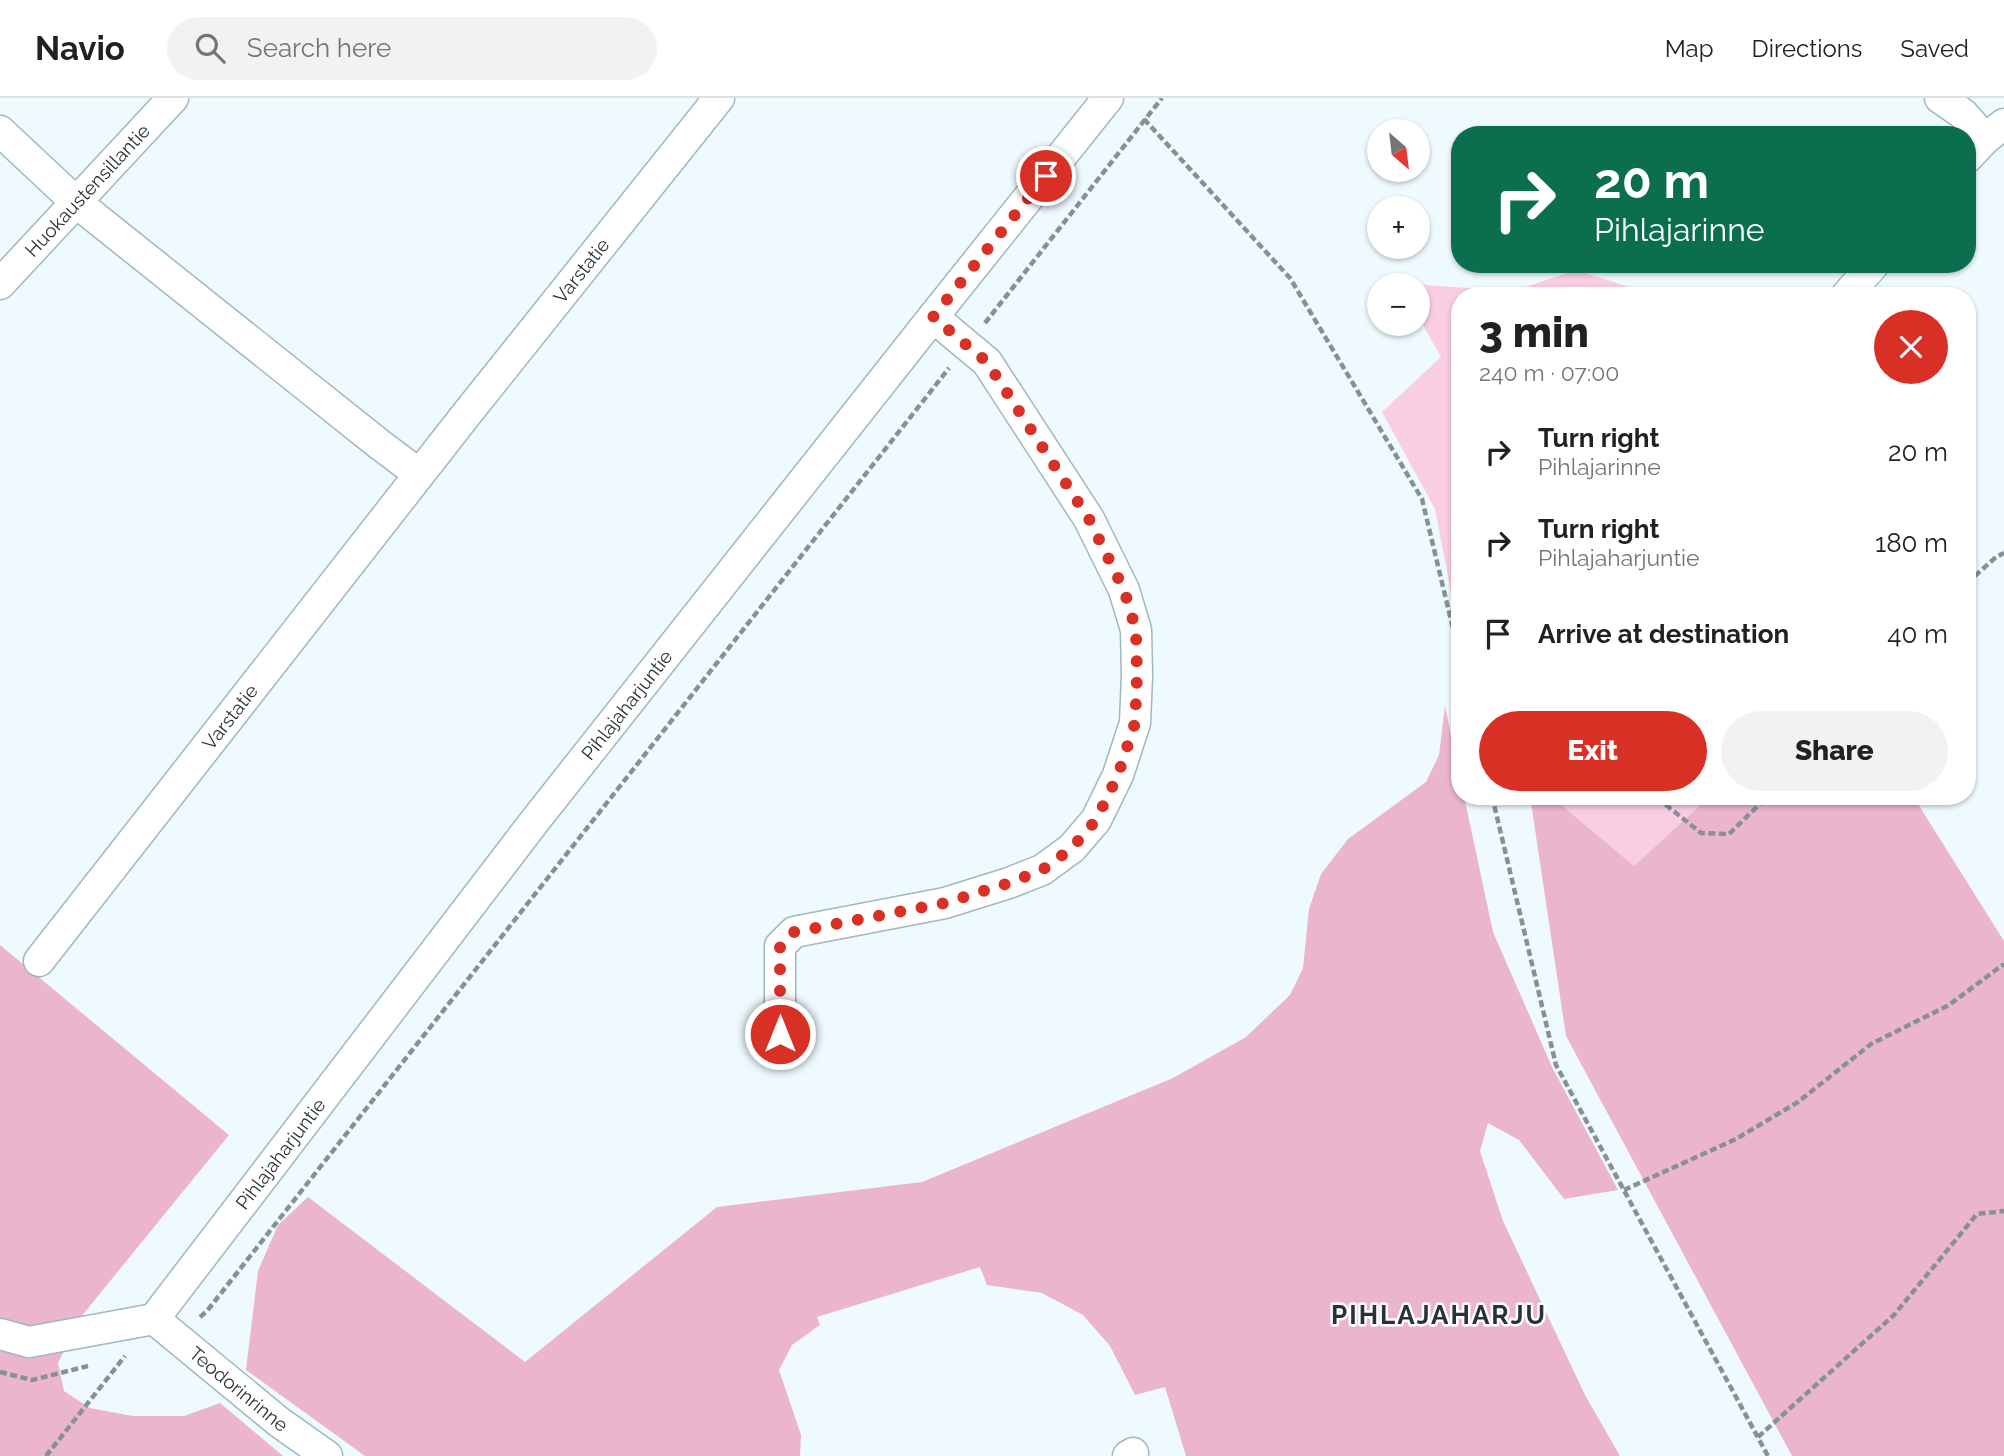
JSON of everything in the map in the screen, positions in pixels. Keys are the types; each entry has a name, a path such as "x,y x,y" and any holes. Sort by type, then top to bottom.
{"street":[{"name":"Huokaustensillantie","path":"0,284 173,98"},
{"name":"Varstatie","path":"39,961 419,474 719,98"},
{"name":"Pihlajaharjuntie","path":"165,1329 534,822 1108,98"},
{"path":"1940,98 1963,114 1973,126"},
{"path":"0,131 77,203 419,474"},
{"path":"1854,287 1866,273"},
{"path":"780,1034 780,946 794,932 945,903 1042,870 1072,848 1096,820 1118,775 1135,723 1136,630 1124,590 1089,519 987,362 933,317"},
{"path":"0,1334 29,1342 165,1329"},
{"name":"Teodorinrinne","path":"165,1329 279,1422 327,1456"}],"path":[{"path":"46,1456 124,1357 165,1329 207,1311 1162,98"},
{"path":"1144,119 1290,278 1422,499 1451,617"},
{"path":"1976,575 2004,553"},
{"path":"1494,805 1556,1065 1768,1456"},
{"path":"1665,805 1701,833 1729,834 1759,805"},
{"path":"1624,1190 1747,1132 1798,1102 1871,1044 1950,1005 2004,964"},
{"path":"1758,1437 1895,1315 1977,1214 2004,1211"},
{"path":"111,1360 124,1357 165,1329"},
{"path":"0,1372 32,1380 98,1364"}],"shaded area":[{"path":"1567,273 1585,273 1629,287 1526,287"},
{"path":"1430,285 1454,287 1451,287 1451,592 1435,509 1382,412 1441,357 1429,336"},
{"path":"1445,706 1451,735 1451,805 1466,805 1493,932 1552,1067 1618,1190 1564,1199 1519,1140 1488,1123 1480,1151 1503,1221 1585,1395 1620,1456 1186,1456 1165,1387 1135,1395 1110,1346 1083,1315 1042,1293 987,1285 980,1267 817,1317 820,1325 792,1345 779,1370 801,1435 800,1456 365,1456 246,1370 258,1271 278,1225 308,1197 525,1362 717,1207 922,1182 1173,1078 1246,1037 1290,995 1303,968 1309,909 1321,874 1348,839 1426,782 1439,755"},
{"path":"1531,805 1562,805 1634,866 1700,805 1919,805 2004,941 2004,1456 1792,1456 1566,1036"},
{"path":"1562,805 1700,805 1634,866"},
{"path":"0,945 229,1135 80,1318 58,1363 64,1391 90,1408 133,1416 184,1416 220,1403 283,1456 0,1456"}],"district":[{"name":"PIHLAJAHARJU","path":"1439,1315"}],"route":[{"path":"780,1034 780,946 794,932 945,903 1042,870 1072,848 1096,820 1118,775 1135,723 1136,630 1124,590 1089,519 987,362 933,317 1046,176"}]}
